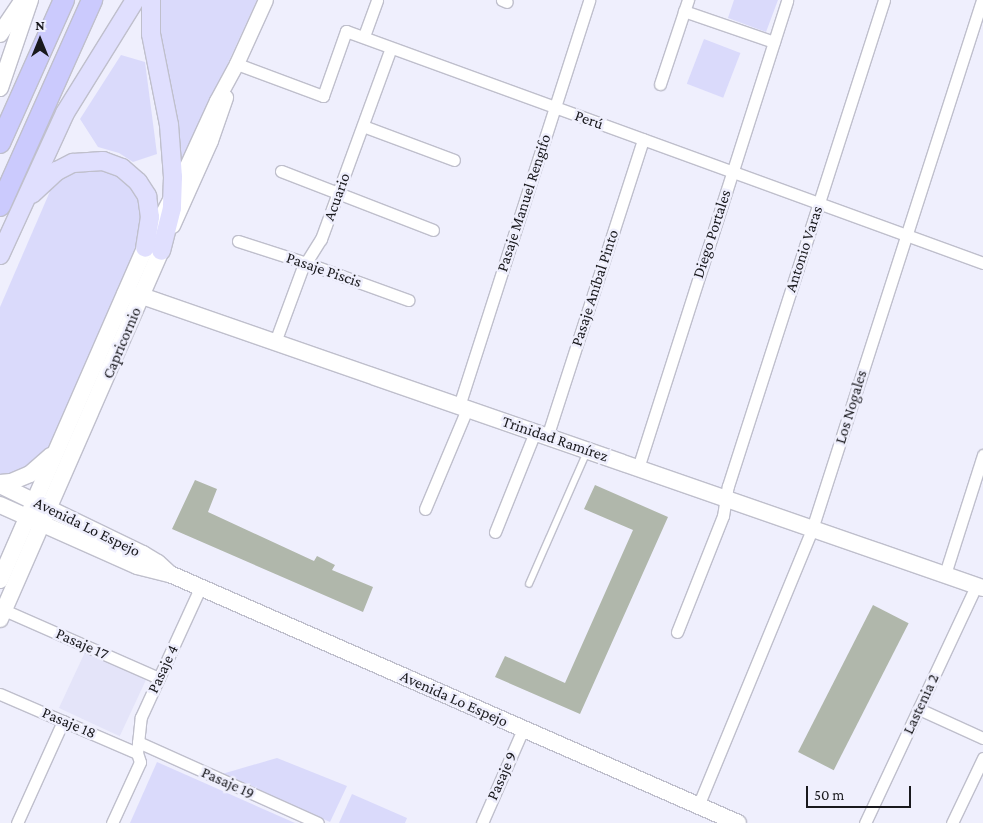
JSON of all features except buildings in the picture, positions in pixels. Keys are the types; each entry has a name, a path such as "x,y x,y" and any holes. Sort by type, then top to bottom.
{"highway":[{"path":"0,142 64,0"},
{"path":"0,206 92,0"}],"main road":[{"path":"0,34 23,0"},
{"path":"0,88 30,0"},
{"path":"0,256 65,113 135,0"},
{"path":"152,0 152,34 169,125 173,195 169,224 153,250"},
{"path":"21,209 37,188 64,166 92,160 113,163 131,174 147,196 153,250"},
{"name":"Capricornio","path":"42,505 58,448 125,294 153,250"},
{"name":"Capricornio","path":"2,614 42,505 142,296 153,250"},
{"name":"Trinidad Ramírez","path":"125,294 142,296 980,587"},
{"path":"0,484 30,474 58,448"},
{"name":"Avenida Lo Espejo","path":"0,484 143,554 158,563 170,574"},
{"name":"Avenida Lo Espejo","path":"0,505 145,569 170,574 698,806 720,819 738,823"},
{"name":"Capricornio","path":"0,580 35,521"}],"street":[{"name":"Capricornio","path":"173,195 266,0"},
{"path":"364,36 377,0"},
{"name":"Pasaje Manuel Rengifo","path":"425,508 463,407 554,107 589,0"},
{"name":"Diego Portales","path":"638,468 787,0"},
{"name":"Antonio Varas","path":"677,632 723,516 726,498 818,203 884,0"},
{"name":"Los Nogales","path":"698,806 812,529 982,0"},
{"path":"660,84 686,6 774,42"},
{"name":"Perú","path":"237,64 323,96 346,31 983,263"},
{"name":"Acuario","path":"274,342 306,263 321,239 391,48"},
{"name":"Capricornio","path":"153,250 211,141 237,64"},
{"path":"363,126 454,160"},
{"name":"Pasaje Aníbal Pinto","path":"495,532 541,434 643,139"},
{"path":"281,171 433,230"},
{"name":"Pasaje Piscis","path":"238,241 306,263 408,300"},
{"path":"945,574 983,455"},
{"name":"Lastenia 2","path":"865,823 980,587"},
{"name":"Pasaje 4","path":"112,823 139,764 138,748 141,717 200,588"},
{"name":"Pasaje 17","path":"2,614 159,678"},
{"name":"Pasaje 18","path":"0,694 63,721 138,748"},
{"path":"919,709 983,738"},
{"path":"16,823 63,721"},
{"name":"Pasaje 9","path":"482,823 523,729"},
{"name":"Pasaje 19","path":"138,748 318,823"},
{"path":"952,823 983,758"}],"lane":[{"path":"529,584 588,450"}],"shaded area":[{"path":"158,0 257,0 179,170 157,20"},
{"path":"734,0 778,0 766,32 728,18"},
{"path":"704,39 740,53 723,98 687,84"},
{"path":"121,55 145,62 157,154 133,162 119,153 98,147 80,119"},
{"path":"110,169 136,186 150,222 53,447 38,463 4,476 0,475 0,307 51,189 58,180 74,170"},
{"path":"86,650 147,678 120,736 59,708"},
{"path":"277,758 347,786 330,822 222,774"},
{"path":"157,762 295,823 130,823"},
{"path":"352,794 407,818 405,823 339,823"}]}
